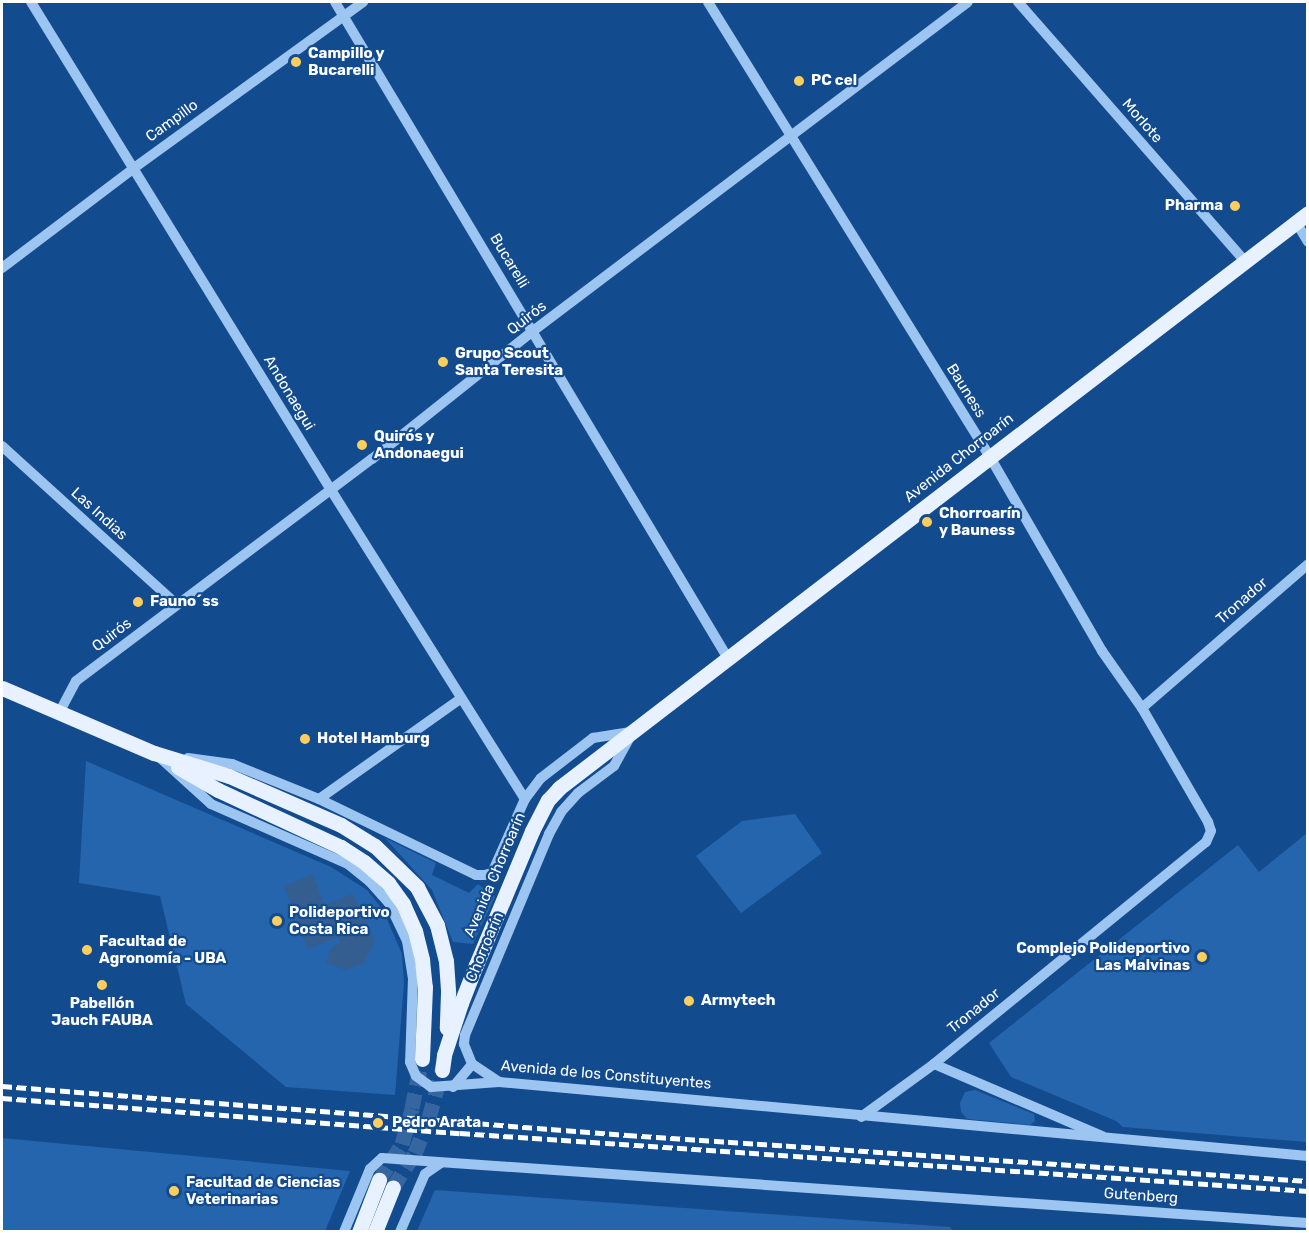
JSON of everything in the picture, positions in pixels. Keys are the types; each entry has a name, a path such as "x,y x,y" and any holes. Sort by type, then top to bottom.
{"main road":[{"name":"Avenida Chorroarín","path":"443,1062 476,965 548,800 559,788 729,660 1244,260 1302,218"},
{"name":"Avenida de los Constituyentes","path":"2,688 154,753 229,776 341,825 375,846 417,887 436,925 446,961 448,993 443,1062"},
{"name":"Avenida de los Constituyentes","path":"154,753 218,790 341,847 364,862 388,883 403,904 415,930 422,960 425,987 422,1059"},
{"path":"358,1232 386,1184 375,1232"}],"street":[{"name":"Andonaegui","path":"31,2 460,699 525,799"},
{"name":"Bucarelli","path":"335,2 729,660"},
{"name":"Campillo","path":"2,268 134,168 363,2"},
{"name":"Bauness","path":"708,2 990,458 1102,651 1142,708 1211,831"},
{"name":"Quirós","path":"59,713 76,681 331,490 533,331 968,2"},
{"name":"Morlote","path":"1018,2 1244,260"},
{"path":"1302,218 1308,242"},
{"name":"Las Indias","path":"2,446 177,604"},
{"name":"Tronador","path":"1142,708 1308,564"},
{"path":"320,799 460,699"},
{"name":"Avenida Chorroarín","path":"484,875 492,873 525,799 541,778 593,738 634,731"},
{"name":"Chorroarín","path":"472,1064 464,1044 465,1035 549,834 561,812 578,793 614,766 634,731"},
{"name":"Avenida de los Constituyentes","path":"154,753 232,764 320,799 476,875 484,875"},
{"name":"Avenida de los Constituyentes","path":"154,753 211,804 348,864 370,882 394,910 407,941 413,978 412,1069 431,1087 499,1082 861,1117"},
{"name":"Tronador","path":"861,1117 934,1064 1206,843 1211,831"},
{"path":"453,1087 472,1064 499,1082"},
{"path":"934,1064 1111,1139"},
{"path":"861,1117 1308,1156"},
{"path":"344,1232 370,1169 377,1160 384,1158 441,1163"},
{"path":"410,1161 418,1167 420,1183"},
{"path":"400,1232 420,1183 430,1169 441,1163"},
{"name":"Gutenberg","path":"441,1163 1308,1223"}],"shaded area":[{"name":"Polideportivo Costa Rica","path":"86,761 331,867 367,890 383,910 402,954 404,984 395,1095 286,1087 186,1004 160,896 79,883"},
{"path":"795,814 822,853 741,913 696,856 742,821"},
{"name":"Complejo Polideportivo Las Malvinas","path":"1307,833 1307,1142 1123,1127 1116,1121 1011,1077 989,1043 1238,845 1259,872"},
{"path":"385,838 436,863 432,875 469,893 478,884 495,897 473,944 453,942 432,890"},
{"path":"313,874 324,905 353,894 375,940 364,963 345,970 326,963 331,948 340,943 338,937 308,949 284,886"},
{"path":"975,1090 1034,1114 1035,1121 1030,1125 967,1119 961,1112 960,1103 965,1092"},
{"name":"Facultad de Ciencias Veterinarias","path":"2,1138 350,1171 325,1231 2,1231"},
{"path":"435,1190 950,1227 953,1231 417,1231"}],"tunnel":[{"path":"379,1180 402,1144 422,1059"},
{"path":"393,1187 415,1153 429,1118 442,1070"}],"railway":[{"path":"2,1086 627,1135 1308,1181"},
{"path":"2,1098 460,1133 1308,1191"}],"place":[{"name":"Campillo y Bucarelli","path":"296,62"},
{"name":"PC cel","path":"799,81"},
{"name":"Pharma","path":"1235,206"},
{"name":"Grupo Scout Santa Teresita","path":"443,362"},
{"name":"Quirós y Andonaegui","path":"362,445"},
{"name":"Chorroarín y Bauness","path":"927,522"},
{"name":"Fauno´ss","path":"138,602"},
{"name":"Hotel Hamburg","path":"305,739"},
{"name":"Polideportivo Costa Rica","path":"277,921"},
{"name":"Facultad de Agronomía - UBA","path":"87,950"},
{"name":"Complejo Polideportivo Las Malvinas","path":"1202,957"},
{"name":"Pabellón Jauch FAUBA","path":"102,985"},
{"name":"Armytech","path":"689,1001"},
{"name":"Pedro Arata","path":"378,1123"},
{"name":"Facultad de Ciencias Veterinarias","path":"174,1191"}]}
